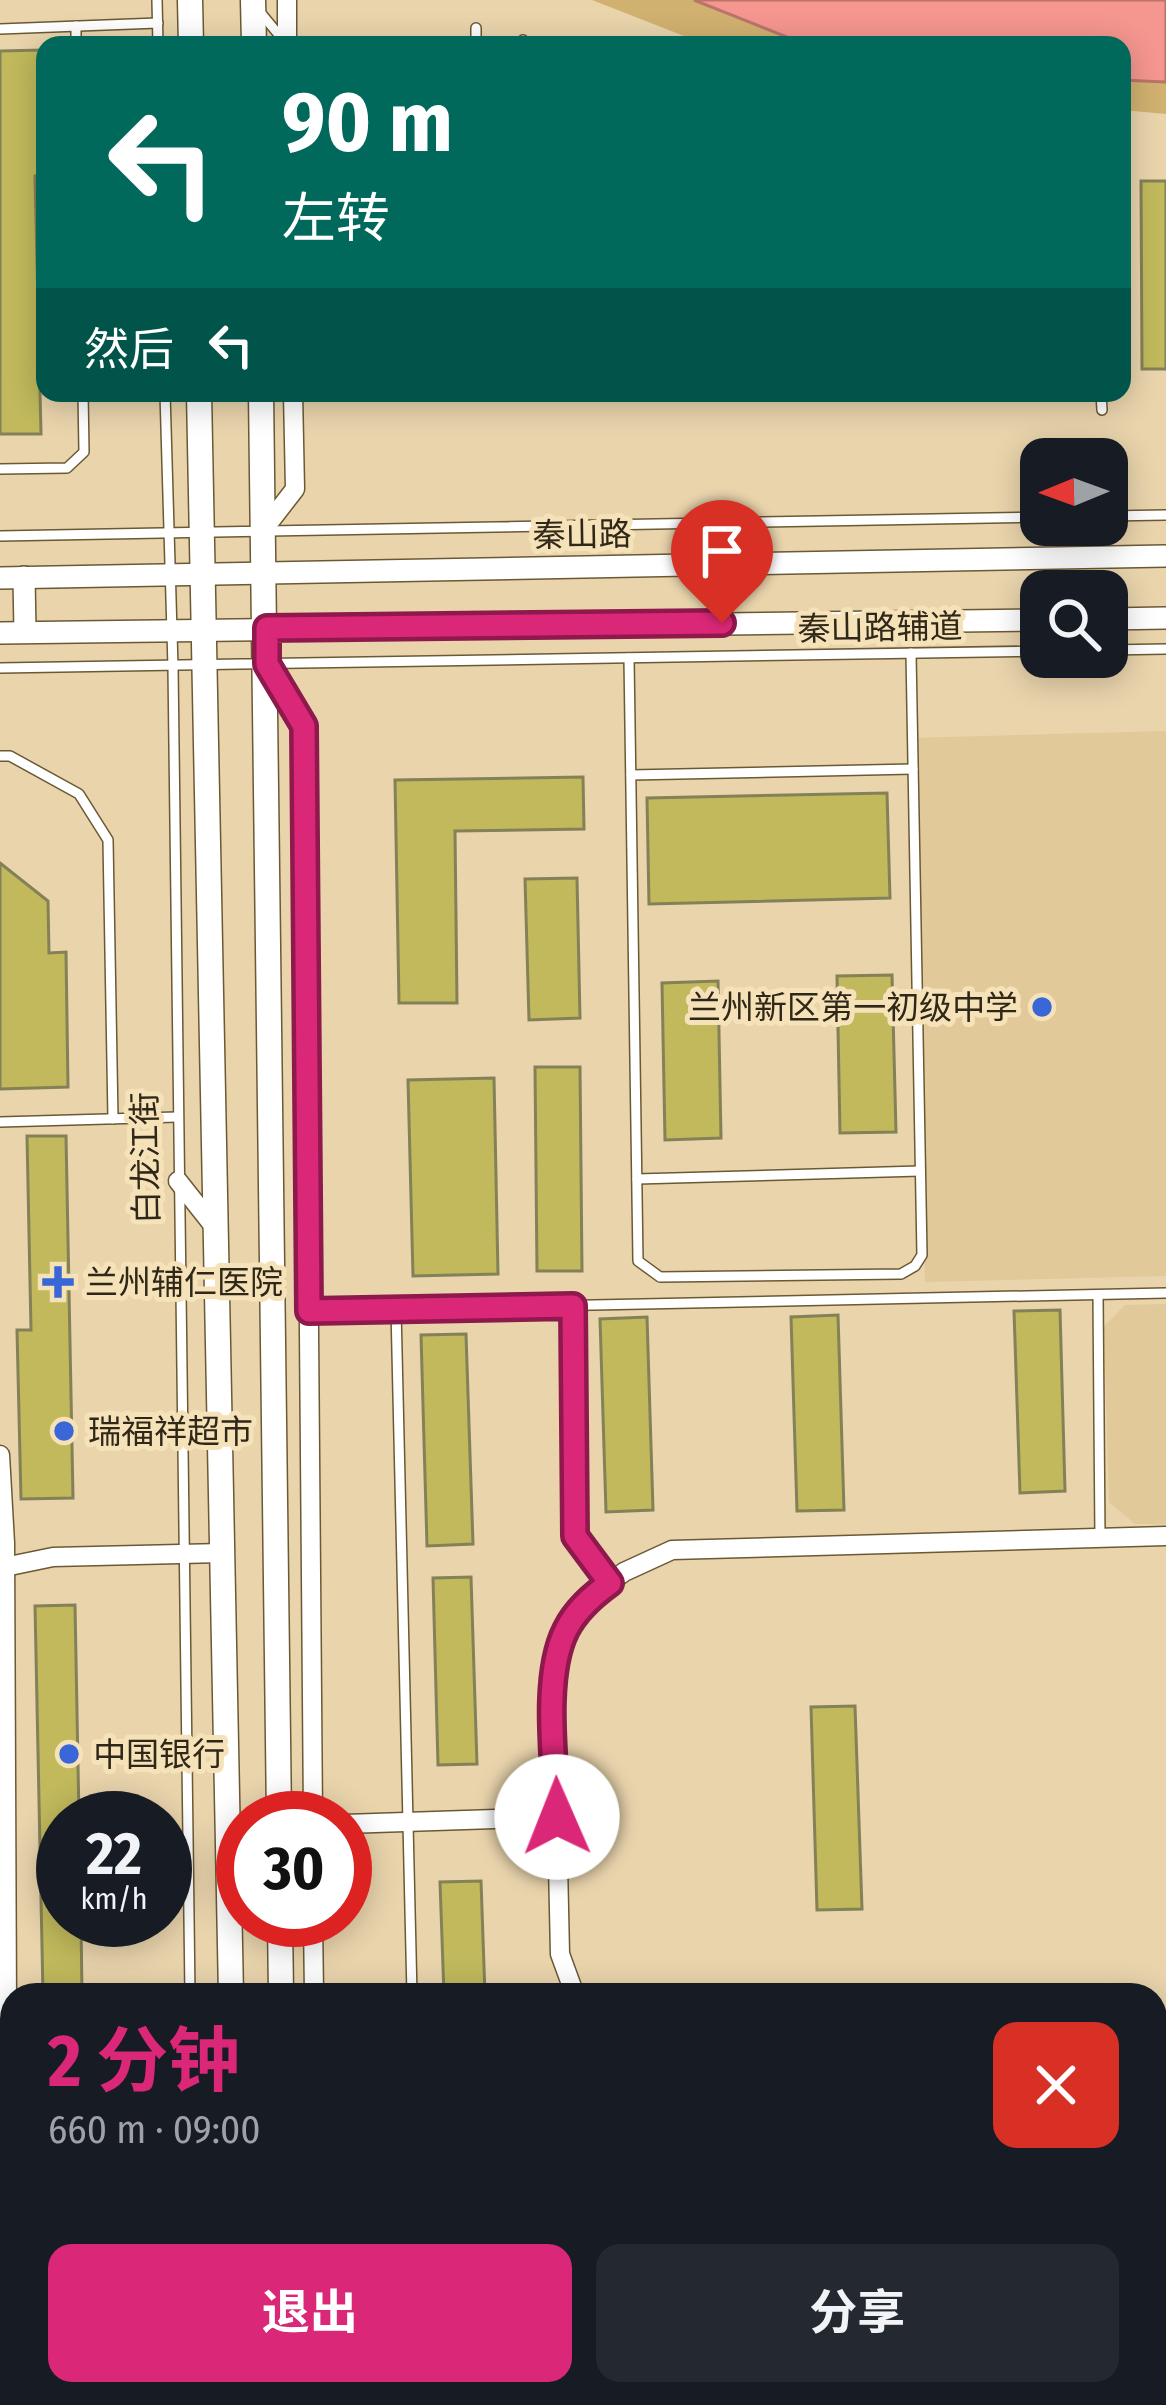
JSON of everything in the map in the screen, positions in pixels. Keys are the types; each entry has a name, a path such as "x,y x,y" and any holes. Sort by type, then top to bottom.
{"main road":[{"path":"190,0 191,36"},
{"path":"253,2 254,36"},
{"path":"199,402 231,1983"},
{"path":"264,402 279,1791"},
{"path":"280,1947 280,1983"}],"street":[{"path":"286,0 287,36"},
{"path":"264,529 295,489 293,402"},
{"name":"秦山路","path":"0,578 1166,556"},
{"path":"24,577 25,632"},
{"path":"1128,619 1166,618"},
{"path":"0,633 1020,620"},
{"path":"267,664 304,726 313,1791"},
{"path":"178,1181 216,1230"},
{"path":"0,1455 5,1983"},
{"path":"571,1983 560,1954 554,1682 564,1633 586,1601 672,1550 1166,1536"},
{"path":"2,1543 53,1557"},
{"path":"2,1568 53,1557 222,1553"},
{"path":"372,1823 557,1817"},
{"path":"313,1947 314,1983"}],"lane":[{"path":"157,0 158,36"},
{"path":"253,2 280,36"},
{"path":"0,29 158,23"},
{"path":"76,26 76,36"},
{"path":"476,28 476,36"},
{"path":"0,469 67,468 84,452 82,402"},
{"name":"白龙江街","path":"166,402 190,1983"},
{"path":"1102,402 1102,410"},
{"path":"1128,516 1166,515"},
{"path":"0,536 1020,517"},
{"path":"1128,650 1166,649"},
{"name":"秦山路辅道","path":"0,668 1020,651"},
{"path":"628,658 638,1262 660,1277 901,1274 915,1267 922,1256 911,653"},
{"path":"0,756 10,756 79,794 108,839 113,1119"},
{"path":"631,775 914,769"},
{"path":"0,1122 177,1117"},
{"path":"637,1179 920,1171"},
{"path":"309,1311 1166,1293"},
{"path":"1098,1295 1100,1538"},
{"path":"573,1306 575,1536 610,1583"},
{"path":"396,1309 412,1983"}],"shaded area":[{"path":"592,0 1166,0 1166,114 1131,111 1131,36 684,36"},
{"path":"694,0 1166,0 1166,82 1131,80 1131,36 784,36"},
{"name":"兰州新区第一初级中学","path":"1166,731 1166,1276 925,1282 911,738"},
{"path":"1166,1304 1166,1524 1135,1524 1109,1502 1104,1326 1125,1305"}],"building":[{"path":"36,50 36,402 40,402 41,434 0,434 0,51"},
{"path":"1141,181 1166,181 1166,369 1142,369"},
{"path":"583,777 584,829 455,831 457,1003 399,1003 395,780"},
{"path":"887,793 890,898 649,904 647,798"},
{"path":"0,863 48,901 49,953 66,952 68,1087 0,1089"},
{"path":"577,878 580,1018 529,1020 525,879"},
{"path":"892,975 896,1132 840,1133 837,976"},
{"path":"718,981 721,1138 665,1140 662,983"},
{"path":"535,1067 580,1067 582,1271 537,1271"},
{"path":"494,1078 498,1274 413,1276 408,1080"},
{"path":"27,1136 66,1136 73,1498 21,1499 17,1330 31,1330"},
{"path":"1060,1310 1065,1491 1020,1493 1014,1311"},
{"path":"838,1315 844,1510 797,1511 791,1317"},
{"path":"647,1317 653,1510 606,1512 600,1319"},
{"path":"466,1334 473,1544 427,1546 421,1335"},
{"path":"471,1577 477,1764 438,1765 433,1578"},
{"path":"75,1605 78,1791 39,1791 35,1606"},
{"path":"855,1706 862,1909 817,1910 811,1707"},
{"path":"481,1881 485,1983 444,1983 440,1882"},
{"path":"42,1947 81,1947 82,1983 43,1983"}],"place":[{"name":"兰州新区第一初级中学","path":"1042,1007"},
{"name":"兰州辅仁医院","path":"58,1282"},
{"name":"瑞福祥超市","path":"64,1431"},
{"name":"中国银行","path":"69,1754"}],"route":[{"path":"557,1817 554,1682 564,1633 586,1601 610,1583 575,1536 573,1306 309,1311 304,726 267,664 267,628 722,623"}]}
